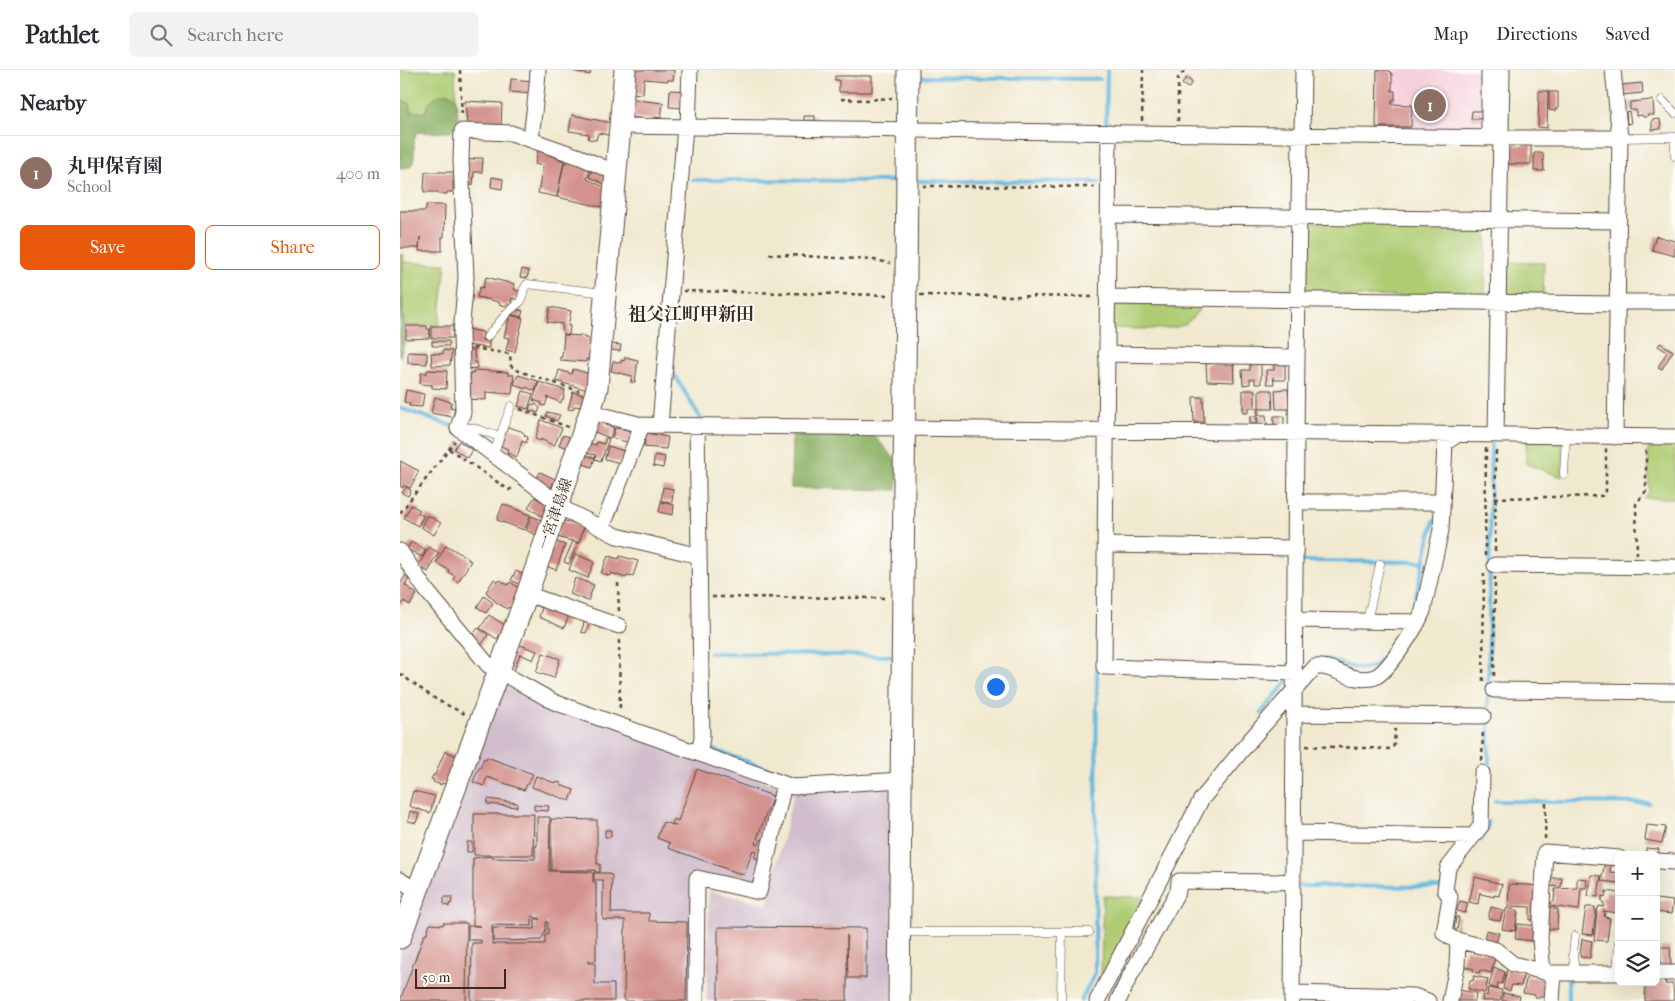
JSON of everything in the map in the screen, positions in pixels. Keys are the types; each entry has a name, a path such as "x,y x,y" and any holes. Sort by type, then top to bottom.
{"street":[{"path":"531,140 534,108 537,98 538,70"},
{"name":"一宮津島線","path":"400,938 407,898 480,722 593,404 600,368 625,70"},
{"path":"660,425 690,70"},
{"path":"899,1001 908,70"},
{"path":"1303,70 1295,502 1292,997 1414,996 1428,1001"},
{"path":"1489,70 1499,220 1498,303 1491,436"},
{"path":"1495,138 1502,70"},
{"path":"1611,437 1617,303 1620,138 1613,70"},
{"path":"620,126 1620,138"},
{"path":"616,173 580,157 512,133 462,131 461,160 466,278 462,347 463,412 459,428 558,505 617,536 699,556"},
{"path":"1109,132 1108,215 1103,297 1106,354 1104,667 1295,673"},
{"path":"1108,215 1618,222"},
{"path":"1103,297 1498,303 1675,302"},
{"path":"1106,354 1297,357"},
{"path":"593,404 642,425 1675,437"},
{"path":"602,528 642,425"},
{"path":"697,426 702,738 699,754"},
{"path":"1097,1001 1201,800 1295,689 1315,668 1322,666 1355,678 1375,677 1385,670 1418,622 1423,611 1441,530 1445,443 1456,435"},
{"path":"1295,502 1442,502"},
{"path":"1105,545 1295,548"},
{"path":"400,551 426,590 488,665 554,702 789,785 901,780"},
{"path":"1488,566 1675,567"},
{"path":"527,594 619,626"},
{"path":"1295,620 1418,622"},
{"path":"1488,688 1675,692"},
{"path":"1295,714 1483,716"},
{"path":"1482,773 1481,826 1448,868 1445,890 1450,897 1444,932 1458,940 1496,950 1513,964 1548,972 1615,973"},
{"path":"705,1001 701,915 697,878 759,892 789,785"},
{"path":"1293,834 1474,836"},
{"path":"1552,1001 1548,972 1540,939 1545,852 1615,858"},
{"path":"1660,861 1675,862"},
{"path":"1118,1001 1131,974 1178,891 1179,881 1278,882 1293,880"},
{"path":"696,1001 701,915"},
{"path":"1450,1001 1457,966 1458,940"},
{"path":"1660,973 1675,974"}],"lane":[{"path":"1662,100 1675,113"},
{"path":"1620,138 1675,137"},
{"path":"1675,142 1675,156"},
{"path":"487,337 507,312 515,304 521,302 527,284 606,293"},
{"path":"493,455 512,406"},
{"path":"459,428 474,428 500,437"},
{"path":"1564,474 1566,436"},
{"path":"1367,621 1380,564"},
{"path":"899,932 1089,932"},
{"path":"1061,1001 1062,932"},
{"path":"1575,936 1573,954 1575,973"}],"path":[{"path":"460,70 462,131"},
{"path":"1142,132 1143,70"},
{"path":"1178,133 1178,78 1185,70"},
{"path":"841,99 908,98"},
{"path":"907,186 1101,187"},
{"path":"769,254 874,260 906,267"},
{"path":"671,291 1103,297"},
{"path":"462,347 510,354 511,366 519,371 552,383 593,404"},
{"path":"512,406 583,433"},
{"path":"400,513 457,438 459,428"},
{"path":"1488,688 1491,436"},
{"path":"1495,498 1602,496 1606,491 1611,437"},
{"path":"1637,567 1636,504 1646,491 1646,437"},
{"path":"449,449 509,490 525,480"},
{"path":"618,583 621,725"},
{"path":"711,597 903,599"},
{"path":"400,674 437,700 480,722"},
{"path":"1294,745 1392,749 1394,745 1396,715"},
{"path":"1482,773 1483,716"},
{"path":"1545,852 1546,803"}],"shaded area":[{"path":"1376,70 1486,70 1484,130 1375,130"},
{"path":"505,682 779,787 756,889 695,875 693,1001 400,1001 400,954 500,683"},
{"path":"891,784 893,1001 707,1001 709,891 767,904 795,789"}],"green space":[{"path":"400,70 455,70 456,98 448,93 433,99 425,113 410,111 409,103 400,100"},
{"path":"448,93 456,98 457,127 454,130 445,132 417,132 414,139 414,163 409,167 400,168 400,100 409,103 410,111 425,113 433,99"},
{"path":"1303,222 1487,225 1485,297 1304,296"},
{"path":"400,254 404,255 402,280 404,344 400,357"},
{"path":"403,262 446,264 439,325 404,326"},
{"path":"1501,262 1544,263 1543,300 1502,300"},
{"path":"1203,302 1191,320 1179,326 1160,329 1110,328 1110,303"},
{"path":"792,432 872,433 898,463 897,490 791,488"},
{"path":"1526,441 1563,441 1562,477 1526,464"},
{"path":"1648,442 1675,442 1675,498 1644,498 1649,492"},
{"path":"1103,896 1145,897 1105,977 1101,974"}],"building":[{"path":"568,70 591,70 590,75"},
{"path":"632,70 674,70 673,80 644,79 643,94 630,93"},
{"path":"1377,70 1388,70 1392,74 1392,91 1395,91 1395,100 1392,100 1392,104 1412,105 1411,127 1376,127"},
{"path":"835,76 872,76 872,92 839,92 839,80 835,80"},
{"path":"1186,78 1192,82 1188,88 1182,84"},
{"path":"511,79 533,81 532,94 510,92"},
{"path":"1642,83 1643,93 1622,95 1621,85"},
{"path":"670,90 686,91 684,108 669,107"},
{"path":"1539,91 1548,91 1547,128 1538,127"},
{"path":"1549,92 1558,92 1558,109 1555,109 1555,111 1549,110"},
{"path":"629,99 663,103 661,118 655,117 655,120 628,117"},
{"path":"1653,100 1654,115 1647,115 1647,117 1642,115 1636,116 1636,110 1630,110 1630,102"},
{"path":"465,101 502,103 501,126 467,125"},
{"path":"1472,111 1482,111 1481,119 1471,119"},
{"path":"1629,111 1631,123 1627,124 1626,112"},
{"path":"572,115 612,123 609,135 598,133 596,140 588,139 589,134 569,131"},
{"path":"804,116 815,116 815,122 804,122"},
{"path":"1660,119 1661,129 1652,130 1652,120"},
{"path":"1507,145 1531,145 1531,164 1507,164"},
{"path":"538,150 564,161 557,197 538,193 543,166 535,164"},
{"path":"1534,153 1543,153 1544,171 1534,171"},
{"path":"474,158 483,158 482,172 474,172 473,185 466,185 466,159 474,160"},
{"path":"567,160 590,169 587,179 608,189 602,207 557,197 564,163"},
{"path":"593,169 608,176 604,184 589,177"},
{"path":"425,172 458,173 458,181 453,181 453,192 439,194 438,192 424,192"},
{"path":"492,177 503,179 502,189 491,187"},
{"path":"426,205 445,205 442,251 419,251 420,237 419,248 400,248 400,211 426,211"},
{"path":"1656,236 1675,241 1675,256 1652,250"},
{"path":"522,269 529,271 527,278 520,277"},
{"path":"486,277 514,284 515,290 521,292 519,300 512,298 511,305 507,304 506,306 499,304 499,302 477,297 480,287 483,288"},
{"path":"550,307 571,311 568,326 570,326 569,335 563,334 562,324 547,322"},
{"path":"515,309 523,311 521,317 513,315"},
{"path":"510,315 523,318 515,352 506,350 509,338 504,337"},
{"path":"406,326 427,326 427,329 430,329 429,338 406,339"},
{"path":"431,326 453,326 453,338 431,338"},
{"path":"468,329 483,332 482,340 489,341 489,348 466,345"},
{"path":"564,335 588,338 588,343 595,344 594,360 586,359 586,362 560,360 560,357 562,357"},
{"path":"432,341 449,341 449,346 432,346"},
{"path":"1660,343 1673,351 1662,369 1658,367 1667,352 1658,346"},
{"path":"611,344 621,345 620,351 610,350"},
{"path":"443,350 452,351 450,365 432,366 431,353 443,354"},
{"path":"466,350 474,350 477,368 467,369"},
{"path":"408,352 427,353 427,364 408,363"},
{"path":"625,357 638,360 635,382 631,382 632,376 611,371 613,361 621,363 621,360 624,361"},
{"path":"1233,360 1234,382 1207,381 1206,364 1215,363 1215,361"},
{"path":"1261,362 1261,384 1255,384 1255,379 1250,379 1250,384 1243,385 1242,370 1250,370 1250,363"},
{"path":"1285,362 1285,380 1274,380 1273,377 1274,384 1267,384 1266,370 1274,370 1274,363"},
{"path":"573,369 593,375 588,390 556,381 559,370 572,374"},
{"path":"427,370 447,371 446,389 432,388 432,385 420,384 421,373 427,373"},
{"path":"474,370 508,372 508,375 514,375 512,394 486,392 486,400 467,399 471,373"},
{"path":"518,375 538,381 535,391 514,384"},
{"path":"539,382 565,390 561,403 548,397 545,406 533,400"},
{"path":"1288,389 1289,409 1276,409 1275,390"},
{"path":"406,390 424,394 422,407 409,406 410,403 404,402"},
{"path":"1243,390 1255,390 1255,408 1248,408 1248,413 1243,413"},
{"path":"1259,390 1272,390 1273,409 1259,409"},
{"path":"523,391 533,394 528,409 518,406"},
{"path":"573,392 586,396 583,407 574,406 573,410 568,409"},
{"path":"435,397 451,402 450,407 455,408 453,417 431,413"},
{"path":"1193,397 1203,397 1204,422 1194,422"},
{"path":"531,404 535,404 540,408 538,413 529,410"},
{"path":"1257,409 1259,409 1259,415 1266,415 1267,425 1258,425"},
{"path":"548,412 560,415 557,421 546,416"},
{"path":"1250,416 1256,416 1256,424 1250,424"},
{"path":"1274,416 1284,416 1284,425 1274,425"},
{"path":"541,420 562,428 554,446 541,439 541,441 535,439"},
{"path":"599,420 606,423 605,425 614,428 610,438 592,431 595,422 598,423"},
{"path":"508,427 521,431 528,437 526,443 522,441 517,457 507,453 508,449 501,446"},
{"path":"615,428 629,430 628,432 633,433 630,443 612,438"},
{"path":"646,433 668,437 666,449 644,447"},
{"path":"563,435 572,438 568,448 559,445"},
{"path":"606,438 609,439 601,461 595,459 596,455 586,453 589,443 596,445 597,442 604,444"},
{"path":"459,441 472,450 467,458 454,449"},
{"path":"608,446 627,452 620,463 605,459"},
{"path":"582,454 595,458 592,467 580,463"},
{"path":"655,455 665,457 663,468 653,466"},
{"path":"400,461 419,471 410,488 404,485 403,488 400,486"},
{"path":"540,472 555,479 551,488 535,482"},
{"path":"406,487 411,490 408,496 402,493"},
{"path":"663,487 673,489 672,502 661,501"},
{"path":"535,497 549,506 543,517 528,507"},
{"path":"661,502 674,505 673,515 659,512"},
{"path":"503,504 530,515 524,530 497,520"},
{"path":"411,505 420,510 418,513 424,516 418,526 404,518"},
{"path":"427,515 441,523 434,535 421,527"},
{"path":"531,516 542,520 536,535 526,530"},
{"path":"561,520 584,526 579,543 557,537"},
{"path":"555,541 565,545 556,570 546,566"},
{"path":"573,541 578,543 569,564 564,562"},
{"path":"411,542 426,550 422,557 407,549"},
{"path":"446,545 471,561 458,582 453,579 455,576 448,572 449,570 436,563"},
{"path":"429,547 439,553 432,562 428,572 418,566"},
{"path":"575,554 594,562 588,578 569,570"},
{"path":"608,556 619,559 620,556 638,561 633,576 627,575 626,578 611,573 610,576 601,573"},
{"path":"516,571 526,576 521,585 511,580"},
{"path":"406,575 410,577 405,585 417,594 410,605 404,601 400,607 400,584"},
{"path":"575,578 594,585 588,601 570,594"},
{"path":"494,579 508,585 510,582 521,589 510,608 508,607 507,609 496,602 486,592"},
{"path":"484,596 493,603 486,613 477,607"},
{"path":"543,605 570,613 564,628 539,617"},
{"path":"489,615 506,626 497,639 480,628"},
{"path":"585,620 590,621 586,633 581,632"},
{"path":"478,628 488,635 480,647 471,637"},
{"path":"517,644 537,651 533,660 520,654 514,671 508,669"},
{"path":"543,653 560,659 554,678 536,672"},
{"path":"445,751 459,757 447,785 442,783 441,785 433,782 434,780 431,779 435,775"},
{"path":"487,757 533,774 524,790 487,777 484,786 473,782 484,758 486,759"},
{"path":"697,769 773,796 755,844 759,845 761,839 766,841 759,859 754,857 757,851 753,850 744,875 668,848 670,843 657,838 663,822 676,826 672,824 674,819 678,821"},
{"path":"536,776 555,783 561,783 560,785 574,790 570,801 532,787"},
{"path":"413,791 435,796 430,813 409,806"},
{"path":"488,799 517,803 517,807 487,804"},
{"path":"534,805 549,806 548,811 534,810"},
{"path":"410,811 419,814 416,823 408,821"},
{"path":"474,814 534,814 533,855 474,855"},
{"path":"537,817 550,817 549,871 593,872 593,882 596,882 596,961 588,961 588,963 595,963 595,984 614,984 614,1001 471,1001 472,943 481,943 481,940 468,940 468,926 481,926 473,925 473,858 492,856 492,858 535,859 535,846 537,846","holes":["532,916 540,919 535,919 535,929 493,928 493,941 541,940 546,929 546,922 548,922 548,935 545,935 545,944 492,944 492,925 532,926"]},
{"path":"551,819 597,820 597,864 600,864 600,872 595,872 595,870 551,870"},
{"path":"1647,825 1666,827 1662,843 1645,840"},
{"path":"605,830 611,830 611,837 605,837"},
{"path":"467,842 472,842 472,852 467,852"},
{"path":"1646,848 1659,849 1659,851 1646,851"},
{"path":"1605,863 1611,864 1610,872 1615,873 1615,883 1601,881"},
{"path":"594,873 609,873 609,875 612,875 611,913 649,913 649,921 687,922 686,1001 624,1001 625,920 603,920 603,880 594,880"},
{"path":"1591,875 1601,876 1598,897 1588,896"},
{"path":"1475,877 1502,884 1499,896 1494,895 1494,897 1481,894 1480,892 1478,904 1469,902"},
{"path":"1551,878 1562,878 1561,887 1550,886"},
{"path":"1577,878 1587,879 1586,888 1581,888 1579,910 1550,906 1551,902 1554,902 1555,889 1577,888"},
{"path":"1511,884 1541,886 1539,920 1530,920 1530,907 1508,906 1509,886"},
{"path":"1606,891 1615,892 1615,912 1603,911 1605,913 1604,917 1610,918 1607,941 1594,940 1597,912 1599,906 1604,907 1602,896 1605,897"},
{"path":"444,897 452,897 449,907 444,904"},
{"path":"1660,899 1673,901 1671,914 1660,913"},
{"path":"1460,901 1468,903 1465,913 1457,911"},
{"path":"1491,907 1503,910 1500,921 1488,918"},
{"path":"1546,907 1558,909 1557,929 1545,929"},
{"path":"1586,907 1595,907 1596,910 1593,935 1582,934"},
{"path":"1506,909 1518,911 1515,931 1502,929"},
{"path":"1456,917 1459,917 1457,930 1454,930"},
{"path":"443,923 467,923 466,1001 400,1001 424,935 426,935 430,924 443,925"},
{"path":"1517,924 1538,926 1534,941 1515,939"},
{"path":"718,927 866,928 866,978 848,978 847,935 847,1001 718,1001"},
{"path":"1486,930 1499,933 1496,943 1484,940"},
{"path":"1582,939 1592,941 1590,958 1580,957"},
{"path":"1660,947 1670,947 1671,966 1661,967"},
{"path":"1465,949 1496,954 1491,973 1480,970 1479,973 1473,971 1474,969 1461,966"},
{"path":"1494,967 1505,972 1502,984 1498,983 1497,989 1489,986"},
{"path":"1507,969 1524,973 1521,986 1512,985 1510,991 1503,989"},
{"path":"1474,976 1488,979 1485,993 1468,989 1470,980 1473,981"},
{"path":"1527,976 1547,980 1545,987 1548,988 1546,997 1535,997 1535,995 1523,993"},
{"path":"1660,981 1666,981 1665,984 1673,984 1674,1001 1645,1001 1645,986 1660,986"},
{"path":"1488,988 1502,990 1500,1001 1482,1001 1483,995 1487,996"},
{"path":"1458,990 1476,993 1475,1001 1456,1001"},
{"path":"1503,993 1520,996 1519,1001 1502,1001"}],"waterway":[{"path":"1106,129 1107,70"},
{"path":"917,77 1100,79"},
{"path":"693,180 899,181"},
{"path":"915,181 1099,182"},
{"path":"671,366 701,419"},
{"path":"400,408 452,426"},
{"path":"1488,707 1491,444"},
{"path":"1411,617 1434,520"},
{"path":"1301,561 1425,562"},
{"path":"1313,662 1326,659 1358,668 1375,666 1405,627"},
{"path":"710,653 895,656"},
{"path":"1081,1001 1095,973 1097,666"},
{"path":"1261,713 1289,679"},
{"path":"1489,720 1489,773"},
{"path":"705,745 705,747 792,777 791,781"},
{"path":"1495,801 1649,803"},
{"path":"1480,840 1488,829 1488,822"},
{"path":"1298,886 1441,887"},
{"path":"1109,1001 1125,970"},
{"path":"1568,980 1568,1001"}],"place":[{"name":"丸甲保育園","path":"1430,105"}],"district":[{"name":"祖父江町甲新田","path":"691,314"}]}
